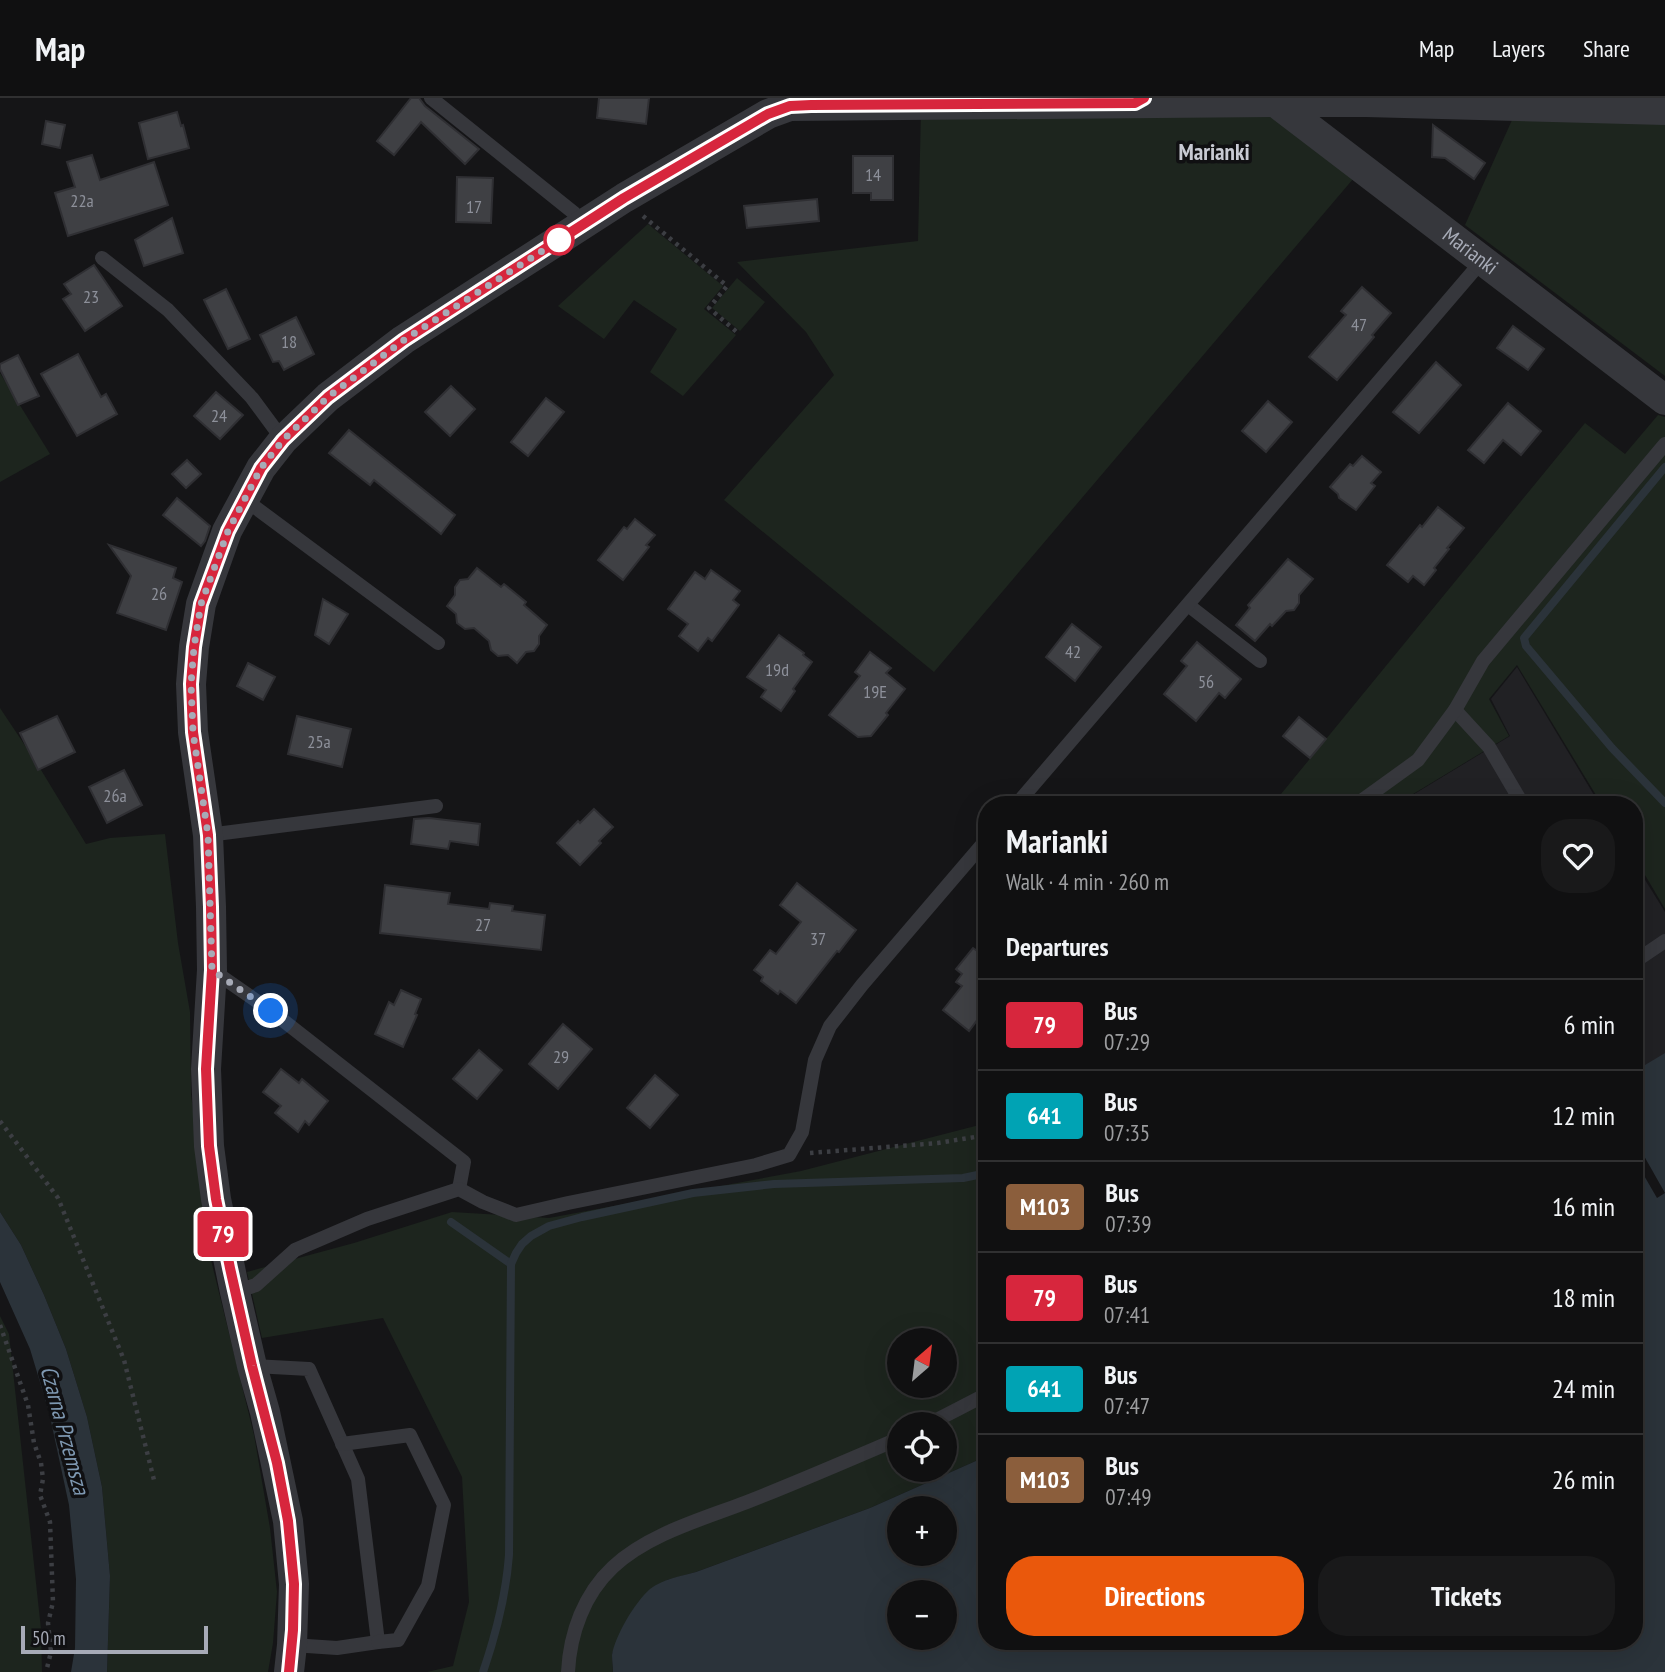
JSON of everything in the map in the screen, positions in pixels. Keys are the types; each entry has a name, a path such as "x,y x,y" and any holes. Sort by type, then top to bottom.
{"street":[{"path":"290,1658 294,1584 290,1535 277,1463 235,1292 216,1199 209,1146 206,1069 212,970 208,835 193,732 191,684 201,604 211,575 244,499 261,468 283,440 328,397 404,340 624,198 768,114 790,106 1139,100 1365,100 1665,110"},
{"name":"Marianki","path":"1272,100 1665,400"}],"lane":[{"path":"431,98 574,213 582,226"},
{"path":"102,258 168,310 252,398 283,440"},
{"path":"1024,796 1482,261"},
{"path":"1368,796 1418,760 1455,710 1483,661 1665,444"},
{"path":"244,499 438,643"},
{"path":"1188,604 1260,661"},
{"path":"1455,710 1489,747 1518,796"},
{"path":"208,835 436,806"},
{"path":"235,1292 256,1285 295,1250 367,1219 459,1189 516,1215 756,1165 789,1155 802,1132 815,1060 830,1026 870,975 978,849"},
{"path":"1643,956 1665,941"},
{"path":"212,970 271,1011 464,1162 459,1189"},
{"path":"252,1366 309,1369 358,1479 378,1643"},
{"path":"952,1412 978,1399"},
{"path":"290,1658 337,1648 398,1640 428,1586 444,1505 410,1435 342,1444"},
{"path":"568,1672 572,1639 586,1604 602,1578 624,1558 667,1534 887,1444"}],"path":[{"path":"638,212 727,286 709,308 738,333"},
{"path":"0,1121 58,1198 124,1360 155,1484"},
{"path":"789,1155 937,1143 978,1136"},
{"path":"0,1325 28,1405 34,1443 41,1463 43,1479 40,1495 50,1522 53,1602 48,1623 51,1652 46,1672"}],"shaded area":[{"path":"921,110 1268,112 1359,172 934,672 724,500 834,375 806,332 737,262 918,241"},
{"path":"1512,120 1665,120 1665,376 1465,225"},
{"path":"648,224 723,286 704,309 736,335 683,396 650,372 677,329 634,300 604,339 558,306"},
{"path":"737,278 765,302 740,331 712,308"},
{"path":"0,373 50,454 0,482"},
{"path":"1658,415 1665,417 1665,909 1643,872 1643,796 1597,796 1517,665 1489,699 1509,736 1410,796 1279,796 1585,423 1625,454"},
{"path":"1517,667 1595,796 1411,796 1510,736 1491,699"},
{"path":"0,708 86,844 110,838 165,834 178,943 190,1012 191,1094 210,1256 254,1435 270,1528 277,1592 268,1672 107,1672 110,1576 102,1487 87,1417 66,1349 44,1295 21,1245 0,1212"},
{"path":"1643,877 1665,912 1665,1193 1643,1206"},
{"path":"978,1125 978,1460 957,1469 957,1412 887,1412 887,1482 928,1482 897,1496 887,1496 887,1500 870,1508 696,1572 667,1580 633,1610 612,1654 613,1672 427,1672 453,1666 469,1602 462,1477 383,1318 262,1338 247,1272 354,1243 452,1212 549,1218 801,1171"},
{"path":"0,1316 9,1334 41,1629 42,1672 0,1672"}],"water":[{"path":"1665,1053 1665,1672 613,1672 614,1647 621,1629 638,1602 650,1589 666,1580 696,1572 887,1500 887,1566 957,1566 957,1496 897,1496 928,1482 957,1482 957,1469 978,1460 978,1650 1643,1650 1643,1066"},
{"name":"Czarna Przemsza","path":"0,1212 21,1245 44,1295 66,1349 87,1417 102,1487 110,1576 107,1672 71,1672 75,1648 76,1579 69,1505 49,1412 30,1349 0,1282"}],"pier":[{"path":"1643,1154 1665,1193 1657,1198 1643,1174"}],"building":[{"path":"411,98 419,98 425,106 479,149 465,164 421,122 394,155 377,141"},
{"path":"599,98 649,98 646,124 597,118"},
{"path":"177,112 189,148 148,159 139,123"},
{"path":"46,121 65,125 60,148 42,144"},
{"path":"1433,125 1485,163 1474,179 1445,158 1432,157"},
{"path":"92,155 100,180 154,162 168,205 68,236 55,193 75,187 67,162"},
{"path":"853,156 893,156 893,200 871,200 871,193 853,193"},
{"path":"457,177 493,178 491,223 456,222"},
{"path":"817,199 819,221 747,228 744,206"},
{"path":"172,218 183,253 144,266 135,240"},
{"path":"94,265 122,306 85,331 63,299 71,294 64,284"},
{"path":"1362,287 1391,313 1337,380 1309,357 1346,315 1341,311"},
{"path":"226,289 250,339 228,349 204,300"},
{"path":"296,317 314,354 284,370 279,361 273,362 260,335"},
{"path":"1513,326 1544,349 1528,370 1497,348"},
{"path":"78,354 101,397 106,394 117,414 77,436 41,374"},
{"path":"18,355 39,396 18,405 0,364"},
{"path":"1436,362 1461,385 1419,433 1393,412"},
{"path":"451,386 475,409 450,436 425,412"},
{"path":"216,392 243,415 220,439 194,416"},
{"path":"546,398 564,412 528,456 511,442"},
{"path":"1268,401 1292,422 1266,452 1242,431"},
{"path":"1508,403 1541,431 1521,455 1503,440 1484,463 1468,450"},
{"path":"349,430 455,515 441,534 374,480 370,485 329,453"},
{"path":"1362,456 1381,472 1371,483 1375,486 1356,510 1339,498 1330,487 1350,464 1353,466"},
{"path":"187,460 201,474 186,488 172,474"},
{"path":"177,498 210,526 201,546 163,515"},
{"path":"1438,507 1464,528 1447,548 1449,549 1434,568 1436,570 1424,585 1413,576 1408,582 1387,565"},
{"path":"635,519 655,535 623,580 598,560 624,527 627,529"},
{"path":"109,545 176,568 173,578 182,582 166,630 117,613 131,576"},
{"path":"1288,559 1313,579 1299,595 1299,603 1294,610 1286,611 1255,641 1236,625 1250,608 1248,605"},
{"path":"477,568 501,587 504,584 526,602 524,605 547,625 539,636 539,644 534,651 526,652 517,663 508,655 498,656 491,650 489,641 474,628 465,629 457,623 456,614 447,606 455,595 455,587 460,580 468,579"},
{"path":"711,570 740,591 733,600 739,605 712,641 708,638 698,651 679,636 688,624 668,609 695,572 705,579"},
{"path":"323,599 348,614 329,644 315,635"},
{"path":"1072,624 1101,647 1075,681 1046,657"},
{"path":"779,635 812,662 781,711 761,697 766,690 747,677"},
{"path":"1197,642 1241,679 1225,698 1219,693 1196,721 1164,694 1187,666 1181,661"},
{"path":"870,652 891,668 886,673 905,689 871,736 858,737 829,715 860,676 855,672"},
{"path":"248,663 275,677 263,700 237,686"},
{"path":"57,716 75,752 38,770 20,733"},
{"path":"297,716 351,729 342,767 288,754"},
{"path":"1299,717 1326,739 1310,758 1283,736"},
{"path":"124,770 142,805 107,823 89,787"},
{"path":"594,809 613,827 580,865 557,843"},
{"path":"429,818 480,824 478,845 450,841 448,849 411,844 414,819"},
{"path":"797,883 856,930 796,1003 761,981 763,977 754,970 770,950 776,954 801,922 780,905"},
{"path":"385,885 450,893 448,904 489,909 490,903 513,906 512,911 545,915 541,950 380,933"},
{"path":"973,948 978,952 978,1019 969,1031 943,1010 962,986 956,982 962,974 956,969"},
{"path":"401,990 421,999 403,1047 375,1034 389,1002 394,1005"},
{"path":"563,1024 592,1049 558,1089 529,1064"},
{"path":"479,1050 502,1070 477,1099 453,1079"},
{"path":"281,1069 299,1083 302,1079 328,1101 309,1125 305,1121 298,1132 275,1113 281,1106 263,1092"},
{"path":"655,1075 678,1095 650,1128 627,1108"}],"waterway":[{"path":"1665,467 1524,638 1526,646 1612,748 1665,803"},
{"path":"483,1672 500,1614 509,1555 511,1264 522,1244 549,1226 693,1193 774,1184 963,1178 978,1175"},
{"path":"451,1222 511,1264"}],"bus line":[{"name":"79","path":"289,1672 294,1584 288,1521 277,1463 230,1268 209,1146 206,1069 212,970 211,907 208,835 193,732 191,684 201,604 228,531 244,499 261,468 302,421 328,397 404,340 624,198 768,114 790,106 811,105 1135,103 1144,98"}],"district":[{"name":"Marianki","path":"1214,152"}],"route":[{"path":"271,1011 212,970 208,835 193,732 191,684 201,604 211,575 228,531 261,468 302,421 328,397 404,340 559,240"}]}
